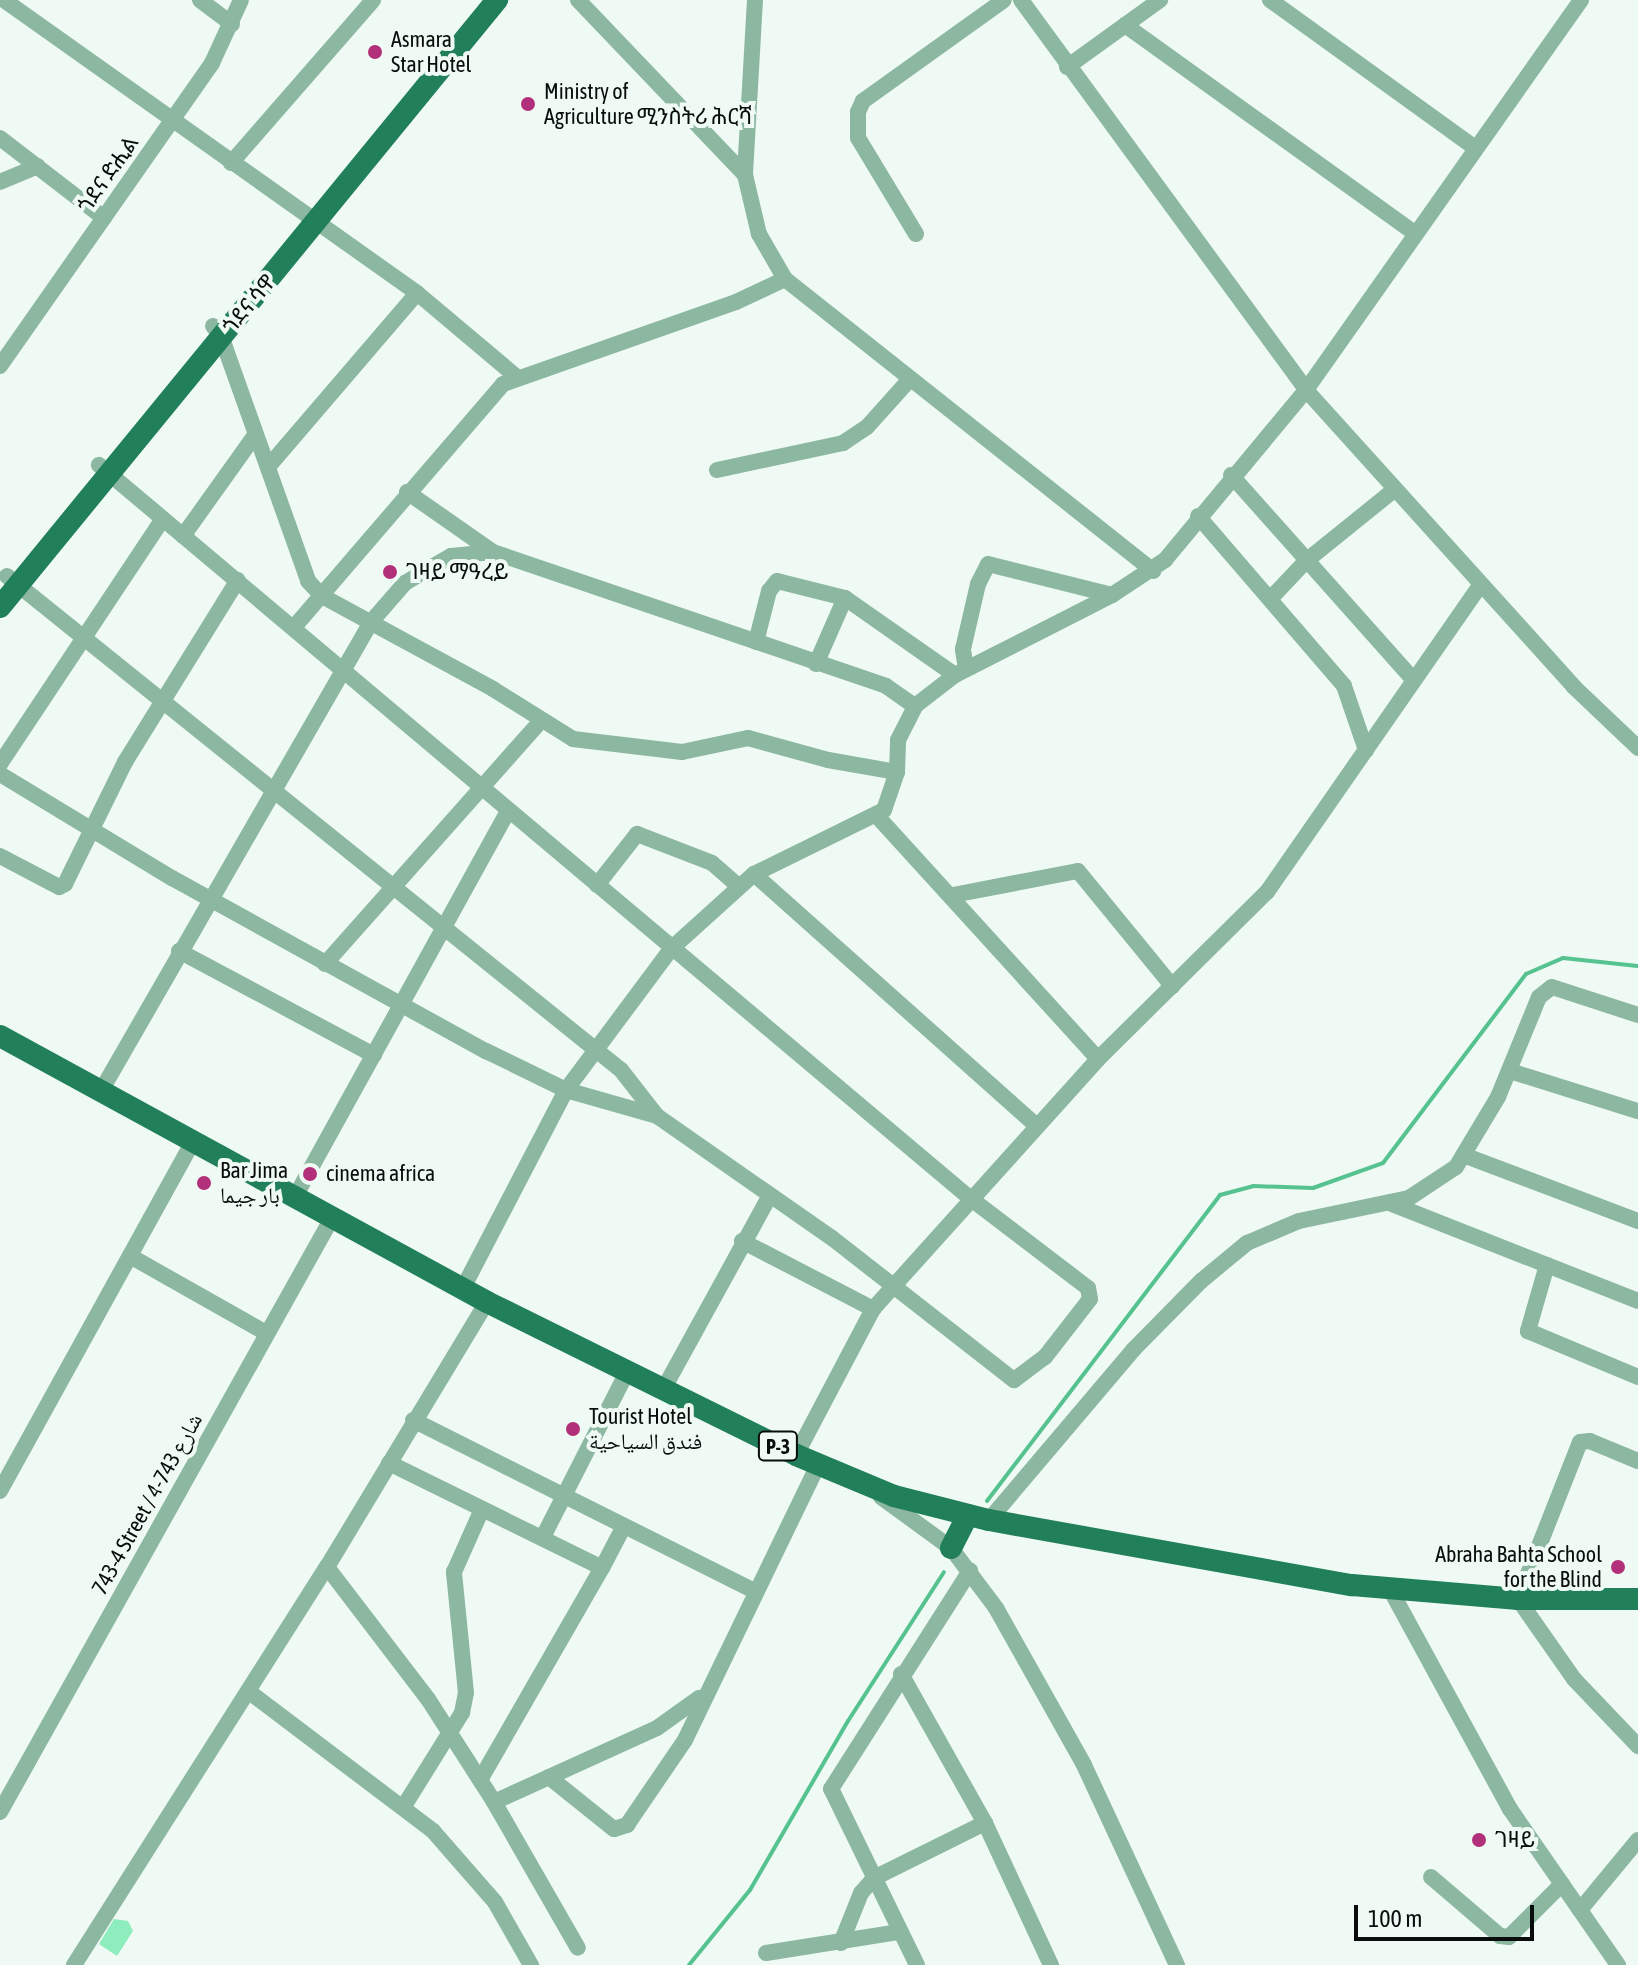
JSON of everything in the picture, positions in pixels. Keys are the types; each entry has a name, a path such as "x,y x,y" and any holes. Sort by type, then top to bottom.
{"main road":[{"name":"ጎደና ሳዋ","path":"311,218 481,0"},
{"name":"ጎደና ሳዋ","path":"0,607 8,582 497,0"},
{"name":"P-3","path":"3,1045 101,1091 462,1290 796,1455 862,1484 979,1517 1390,1589 1518,1599 1638,1599"},
{"path":"951,1548 979,1517"}],"street":[{"path":"4,0 417,293 518,378"},
{"path":"200,0 232,24"},
{"name":"ጎደና ድሒል","path":"0,366 6,345 104,218 172,121 232,24 241,0"},
{"path":"231,163 373,0"},
{"path":"578,0 745,175"},
{"path":"755,0 745,175 759,234 785,279 1153,571"},
{"path":"916,234 858,138 858,112 863,101 1004,0"},
{"path":"1021,0 1306,390 1480,585 1638,748"},
{"path":"1067,67 1160,0"},
{"path":"1270,0 1475,148"},
{"path":"462,1290 566,1090 594,1048 672,948 754,874 877,816 890,800 897,772 898,740 915,706 961,672 1153,571 1231,475 1306,390 1581,0"},
{"path":"1125,25 1414,233"},
{"path":"0,138 104,218"},
{"path":"0,182 38,166"},
{"path":"295,626 491,394 518,378 736,302 785,279"},
{"path":"268,467 417,293"},
{"path":"217,331 308,581 322,596 585,743 682,752 748,738 843,764 897,772"},
{"path":"717,470 843,443 867,427 910,379"},
{"path":"183,536 255,435"},
{"path":"8,582 446,926 621,1070 657,1116 770,1195 1014,1380 1045,1357 1091,1293 971,1199 508,811 295,626 104,469"},
{"path":"1231,475 1412,678"},
{"path":"1271,598 1306,561 1394,490"},
{"path":"407,492 493,552 886,686 915,706"},
{"path":"1198,516 1344,686 1366,750"},
{"path":"0,764 163,519"},
{"path":"101,1091 210,896 276,791 342,667 371,622 405,583 451,556 493,552"},
{"path":"961,672 978,584 988,564 1112,595"},
{"path":"0,856 62,887 89,828 161,701 238,580"},
{"path":"756,642 769,591 777,581 845,598 961,672"},
{"path":"796,1455 873,1309 1098,1059 1267,892 1412,678 1480,585"},
{"path":"816,664 845,598"},
{"path":"325,964 541,721"},
{"path":"0,774 325,964 403,1006 566,1090 657,1116"},
{"path":"295,1197 508,811"},
{"path":"877,816 953,895 1098,1059"},
{"path":"597,885 637,834 712,863 738,886"},
{"path":"953,895 1078,871 1172,986"},
{"path":"754,874 1036,1125"},
{"path":"179,951 374,1055"},
{"path":"979,1517 1133,1350 1201,1281 1247,1243 1299,1221 1392,1204 1441,1181 1466,1156 1510,1071 1539,997 1552,987 1638,1015"},
{"path":"1510,1071 1638,1111"},
{"path":"0,1491 6,1467 130,1256 193,1141"},
{"path":"1466,1156 1638,1221"},
{"path":"663,1390 742,1241 770,1195"},
{"path":"1392,1204 1638,1301"},
{"name":"743-4 Street / شارع 743-4","path":"0,1812 332,1218"},
{"path":"742,1241 873,1309"},
{"path":"130,1256 266,1333"},
{"path":"1547,1265 1528,1331 1638,1377"},
{"path":"74,1965 327,1567 487,1302"},
{"path":"543,1537 627,1372"},
{"path":"413,1420 754,1591"},
{"path":"1638,1461 1590,1441 1580,1442 1518,1599 1574,1679 1638,1746"},
{"path":"389,1463 602,1568"},
{"path":"549,1777 621,1830 675,1758 703,1694 818,1465"},
{"path":"862,1484 951,1548 970,1571 1057,1712 1177,1965"},
{"path":"404,1806 451,1735 466,1693 454,1572 482,1509"},
{"path":"480,1780 624,1526"},
{"path":"327,1567 390,1644 451,1735 494,1802 578,1948"},
{"path":"917,1965 831,1789 901,1674 970,1571"},
{"path":"1390,1589 1510,1809 1618,1965"},
{"path":"901,1674 985,1823 1051,1965"},
{"path":"248,1691 404,1806 474,1874 531,1965"},
{"path":"494,1802 657,1728 703,1694"},
{"path":"841,1943 854,1906 874,1878 985,1823"},
{"path":"1580,1910 1638,1840"},
{"path":"1431,1877 1500,1936 1509,1937 1562,1884"},
{"path":"766,1953 899,1932"}],"green space":[{"path":"114,1919 128,1921 133,1931 117,1956 99,1944"}],"waterway":[{"path":"987,1501 1220,1195 1253,1186 1313,1188 1383,1163 1526,974 1563,958 1638,966"},
{"path":"689,1965 750,1890 848,1721 944,1572"}],"place":[{"name":"Asmara Star Hotel","path":"375,52"},
{"name":"Ministry of Agriculture ሚንስትሪ ሕርሻ","path":"528,104"},
{"name":"ገዛይ ማዓረይ","path":"390,572"},
{"name":"cinema africa","path":"310,1174"},
{"name":"Bar Jima بار جيما","path":"204,1183"},
{"name":"Tourist Hotel فندق السياحية","path":"573,1429"},
{"name":"Abraha Bahta School for the Blind","path":"1618,1567"},
{"name":"ገዛይ","path":"1479,1840"}]}
